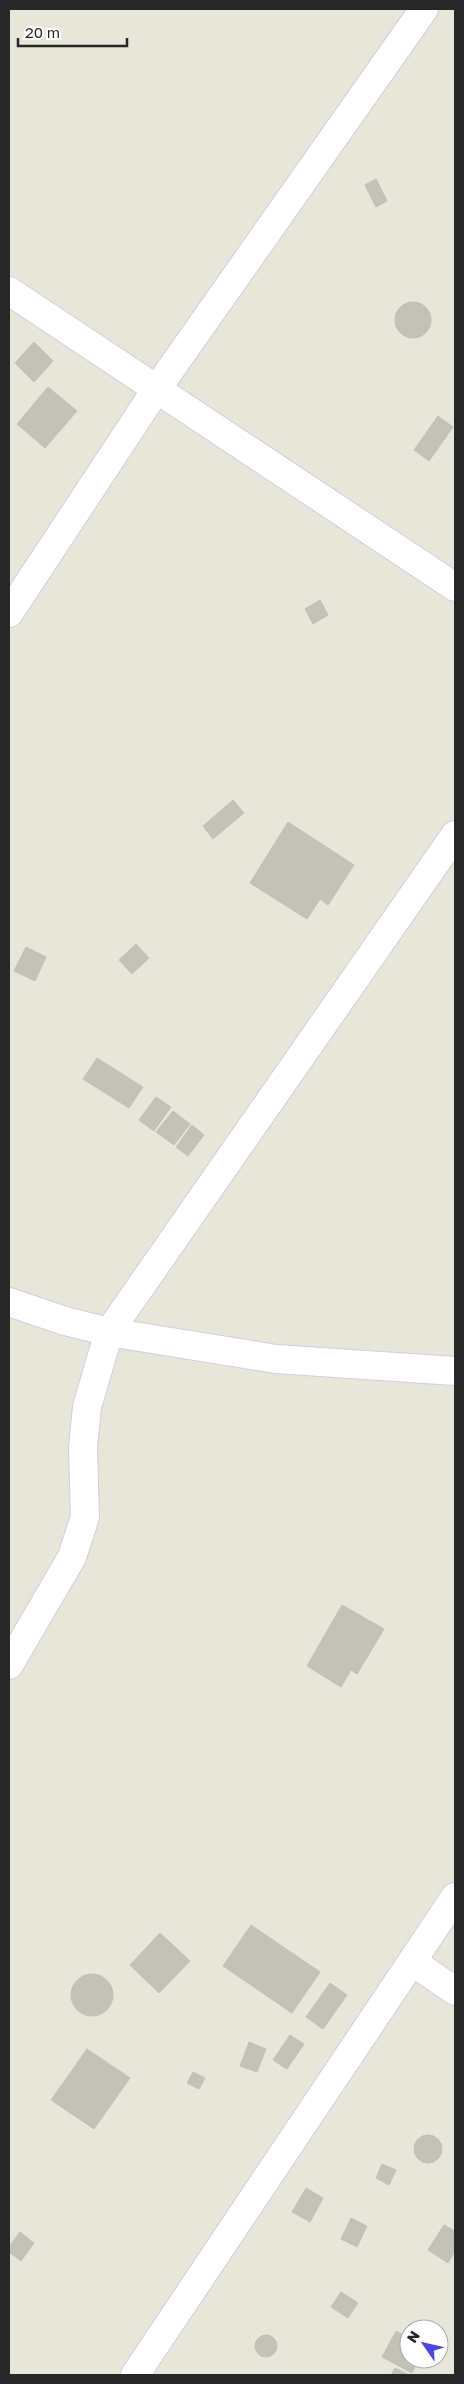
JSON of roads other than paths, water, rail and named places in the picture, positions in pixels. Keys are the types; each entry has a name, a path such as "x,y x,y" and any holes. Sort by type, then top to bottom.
{"street":[{"path":"9,613 156,390 424,9"},
{"path":"9,291 455,588"},
{"path":"9,1666 72,1556 85,1518 83,1446 87,1407 109,1332 455,835"},
{"path":"9,1302 65,1321 109,1332 276,1359 455,1371"},
{"path":"135,2375 455,1897"},
{"path":"413,1962 455,1991"}]}
